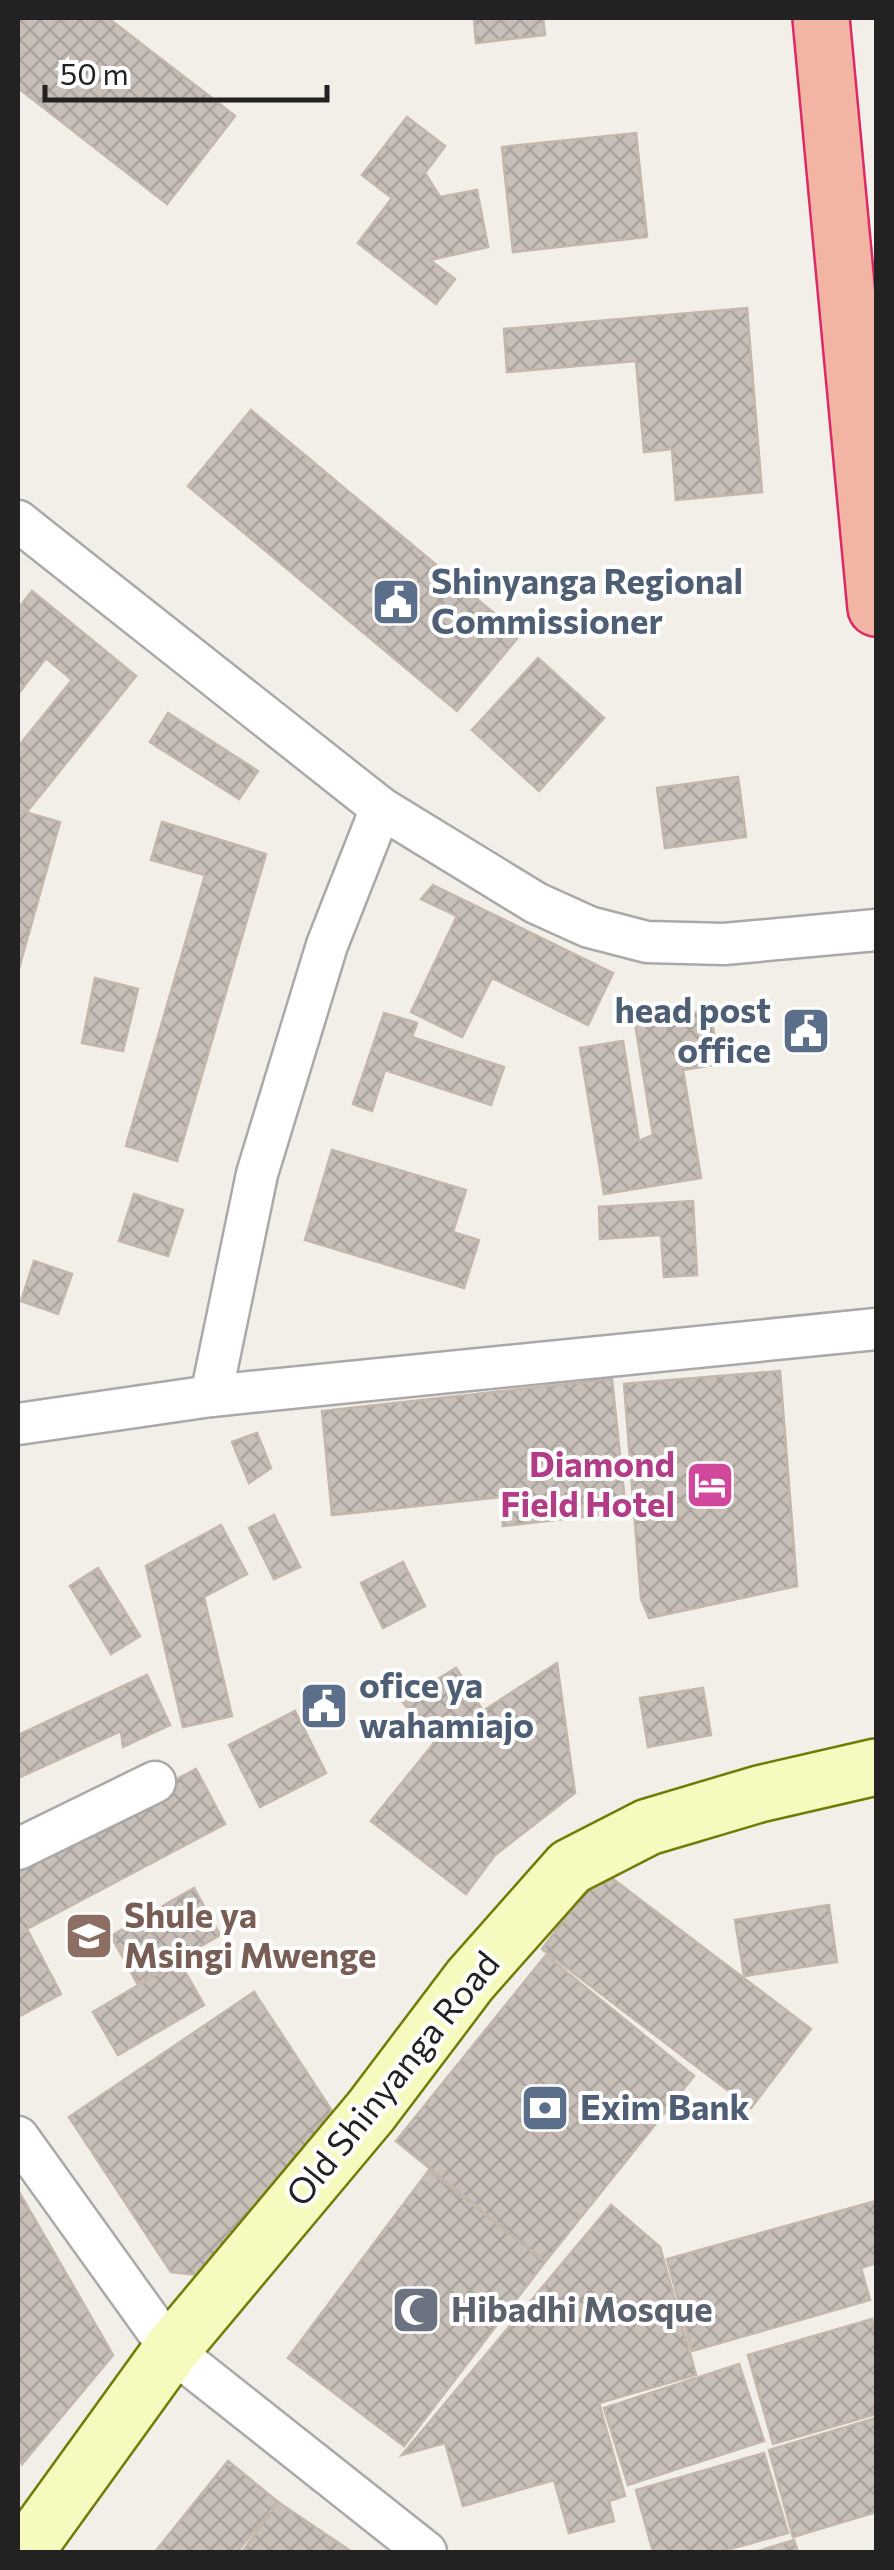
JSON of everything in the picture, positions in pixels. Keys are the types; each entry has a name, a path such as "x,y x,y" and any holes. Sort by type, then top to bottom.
{"highway":[{"path":"821,18 876,608"}],"main road":[{"name":"Old Shinyanga Road","path":"25,2552 171,2350 371,2111 470,1980 570,1866 648,1827 759,1794 876,1767"}],"street":[{"path":"18,521 381,808 536,903 589,927 647,942 724,944 876,930"},
{"path":"211,1396 258,1174 327,945 381,808"},
{"path":"18,1424 211,1396 876,1329"},
{"path":"18,1848 155,1782"},
{"path":"18,2137 171,2350 426,2552"}],"building":[{"path":"18,18 108,18 235,116 167,204 18,88"},
{"path":"474,18 543,18 545,35 476,43"},
{"path":"407,117 445,146 425,173 440,197 477,190 488,247 430,260 455,279 436,304 358,243 392,198 362,175"},
{"path":"636,133 647,237 513,252 502,147"},
{"path":"747,308 762,492 676,500 672,449 644,452 636,361 507,372 504,329"},
{"path":"251,410 520,635 457,711 188,486"},
{"path":"32,591 136,676 18,823 18,747 72,680 46,658 18,694 18,609"},
{"path":"538,658 604,718 539,791 472,730"},
{"path":"168,713 258,771 239,799 150,742"},
{"path":"738,777 746,837 665,848 657,788"},
{"path":"18,810 60,822 18,972"},
{"path":"162,822 266,854 177,1161 126,1146 205,875 151,860"},
{"path":"433,885 613,973 588,1025 492,978 462,1037 411,1012 457,916 421,899"},
{"path":"95,978 138,989 123,1051 82,1043"},
{"path":"710,1010 719,1064 683,1070 701,1178 604,1194 580,1048 623,1041 639,1141 653,1135 635,1023"},
{"path":"384,1013 417,1023 412,1037 504,1067 491,1105 385,1070 372,1111 353,1104"},
{"path":"332,1150 466,1190 453,1232 479,1240 464,1288 305,1240"},
{"path":"134,1194 183,1210 168,1256 119,1241"},
{"path":"693,1201 697,1275 664,1277 661,1235 600,1239 599,1207"},
{"path":"34,1261 72,1274 58,1314 21,1301"},
{"name":"Diamond Field Hotel","path":"780,1371 797,1586 649,1618 641,1599 624,1384"},
{"path":"612,1379 626,1512 503,1526 501,1497 332,1515 322,1411"},
{"path":"257,1433 271,1468 249,1483 232,1442"},
{"path":"274,1515 300,1567 274,1579 249,1528"},
{"path":"221,1525 247,1574 204,1597 232,1716 183,1727 146,1566"},
{"path":"403,1562 425,1606 383,1628 361,1583"},
{"path":"98,1568 140,1636 111,1654 70,1586"},
{"path":"557,1663 575,1793 495,1855 466,1894 371,1821 434,1743 402,1701 456,1668 483,1711"},
{"path":"147,1675 170,1725 123,1747 121,1731 18,1778 18,1735"},
{"path":"703,1688 711,1735 648,1747 640,1698"},
{"path":"295,1711 326,1773 260,1807 229,1745"},
{"path":"196,1769 225,1824 27,1929 61,1994 18,2017 18,1863"},
{"path":"601,1870 811,2029 751,2108 542,1949"},
{"path":"194,1888 220,1935 137,1983 111,1936"},
{"path":"829,1905 837,1962 744,1976 735,1920"},
{"name":"Exim Bank","path":"546,1955 694,2076 545,2262 396,2141"},
{"path":"179,1961 204,2005 118,2055 93,2012"},
{"path":"254,1992 332,2111 208,2276 171,2272 69,2117"},
{"name":"Hibadhi Mosque","path":"429,2170 545,2262 404,2446 288,2358"},
{"path":"18,2190 113,2355 22,2464 18,2457"},
{"path":"876,2201 876,2263 861,2268 870,2300 692,2351 667,2259"},
{"path":"611,2205 660,2247 696,2375 599,2403 625,2496 609,2501 614,2521 569,2533 554,2480 463,2506 445,2443 402,2455"},
{"path":"872,2319 876,2335 876,2414 773,2444 748,2355"},
{"path":"739,2364 764,2441 628,2485 604,2408"},
{"path":"876,2418 876,2512 793,2537 769,2450"},
{"path":"764,2453 788,2533 719,2552 653,2552 636,2490"},
{"path":"228,2461 278,2502 237,2552 155,2552"},
{"path":"278,2502 352,2552 242,2552"},
{"path":"794,2540 798,2552 755,2552"}],"place":[{"name":"Shinyanga Regional Commissioner","path":"396,602"},
{"name":"head post office","path":"806,1031"},
{"name":"Diamond Field Hotel","path":"710,1485"},
{"name":"ofice ya wahamiajo","path":"324,1706"},
{"name":"Shule ya Msingi Mwenge","path":"89,1936"},
{"name":"Exim Bank","path":"545,2108"},
{"name":"Hibadhi Mosque","path":"416,2310"}]}
